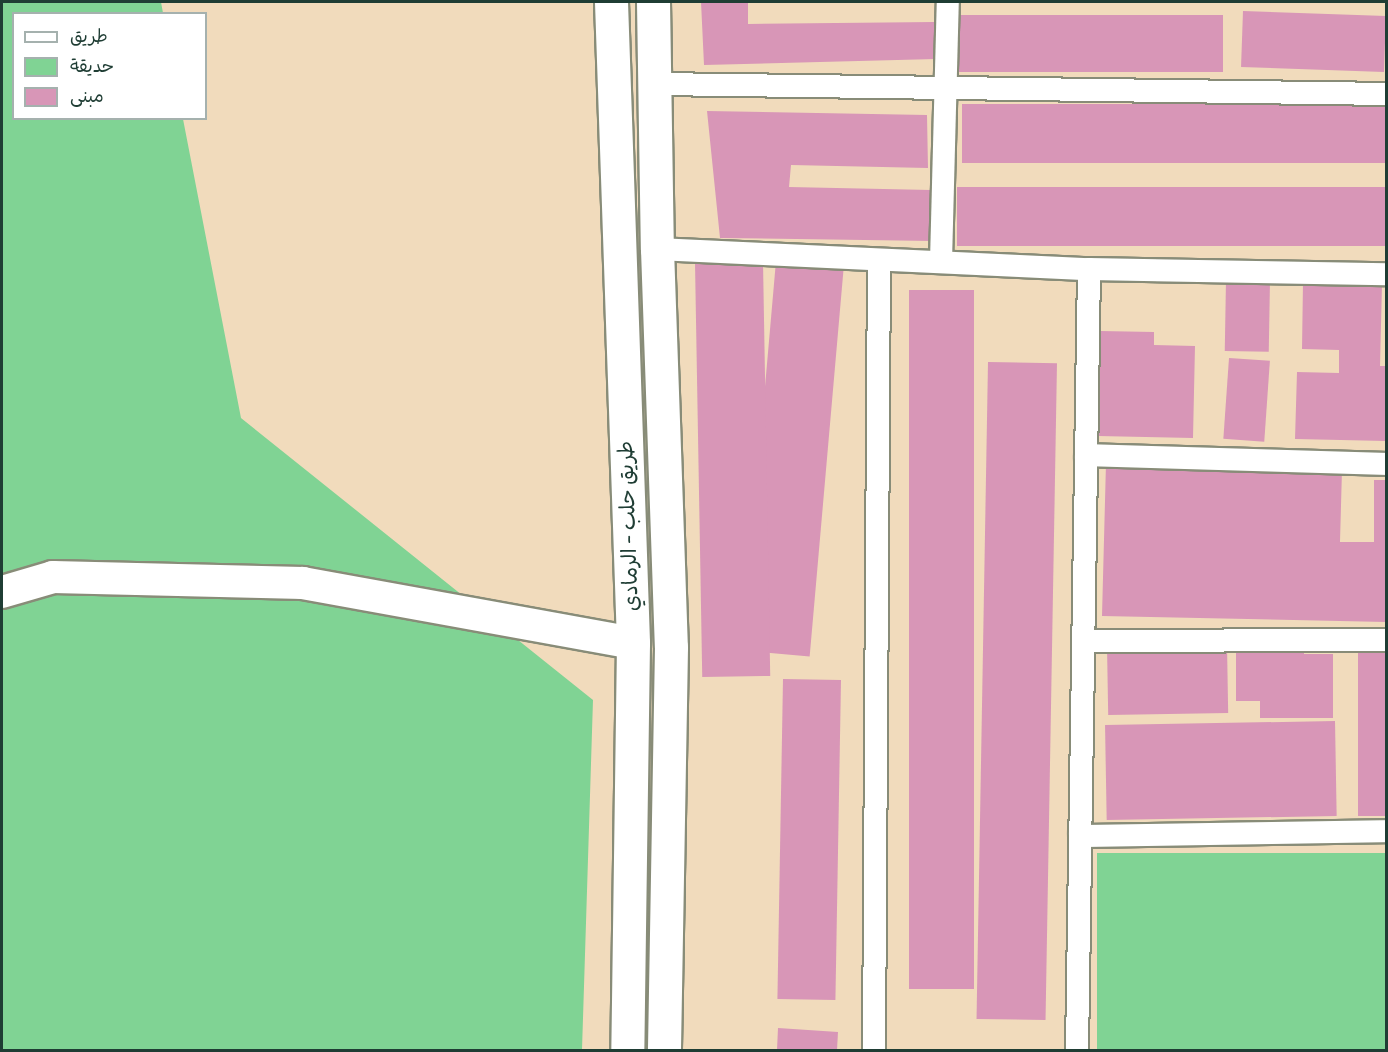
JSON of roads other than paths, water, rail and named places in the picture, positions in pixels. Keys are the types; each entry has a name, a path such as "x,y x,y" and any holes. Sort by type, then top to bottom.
{"highway":[{"name":"طريق حلب - الرمادي","path":"611,2 633,643 627,1050"},
{"name":"طريق حلب - الرمادي","path":"653,2 657,249 671,647 664,1050"}],"street":[{"path":"941,261 948,2"},
{"path":"656,84 1386,93"},
{"path":"657,249 1089,269 1386,274"},
{"path":"874,1050 879,261"},
{"path":"1077,1050 1089,269"},
{"path":"1086,455 1386,464"},
{"path":"2,592 53,577 303,583 633,643"},
{"path":"1083,641 1386,640"},
{"path":"1080,836 1386,831"}]}
